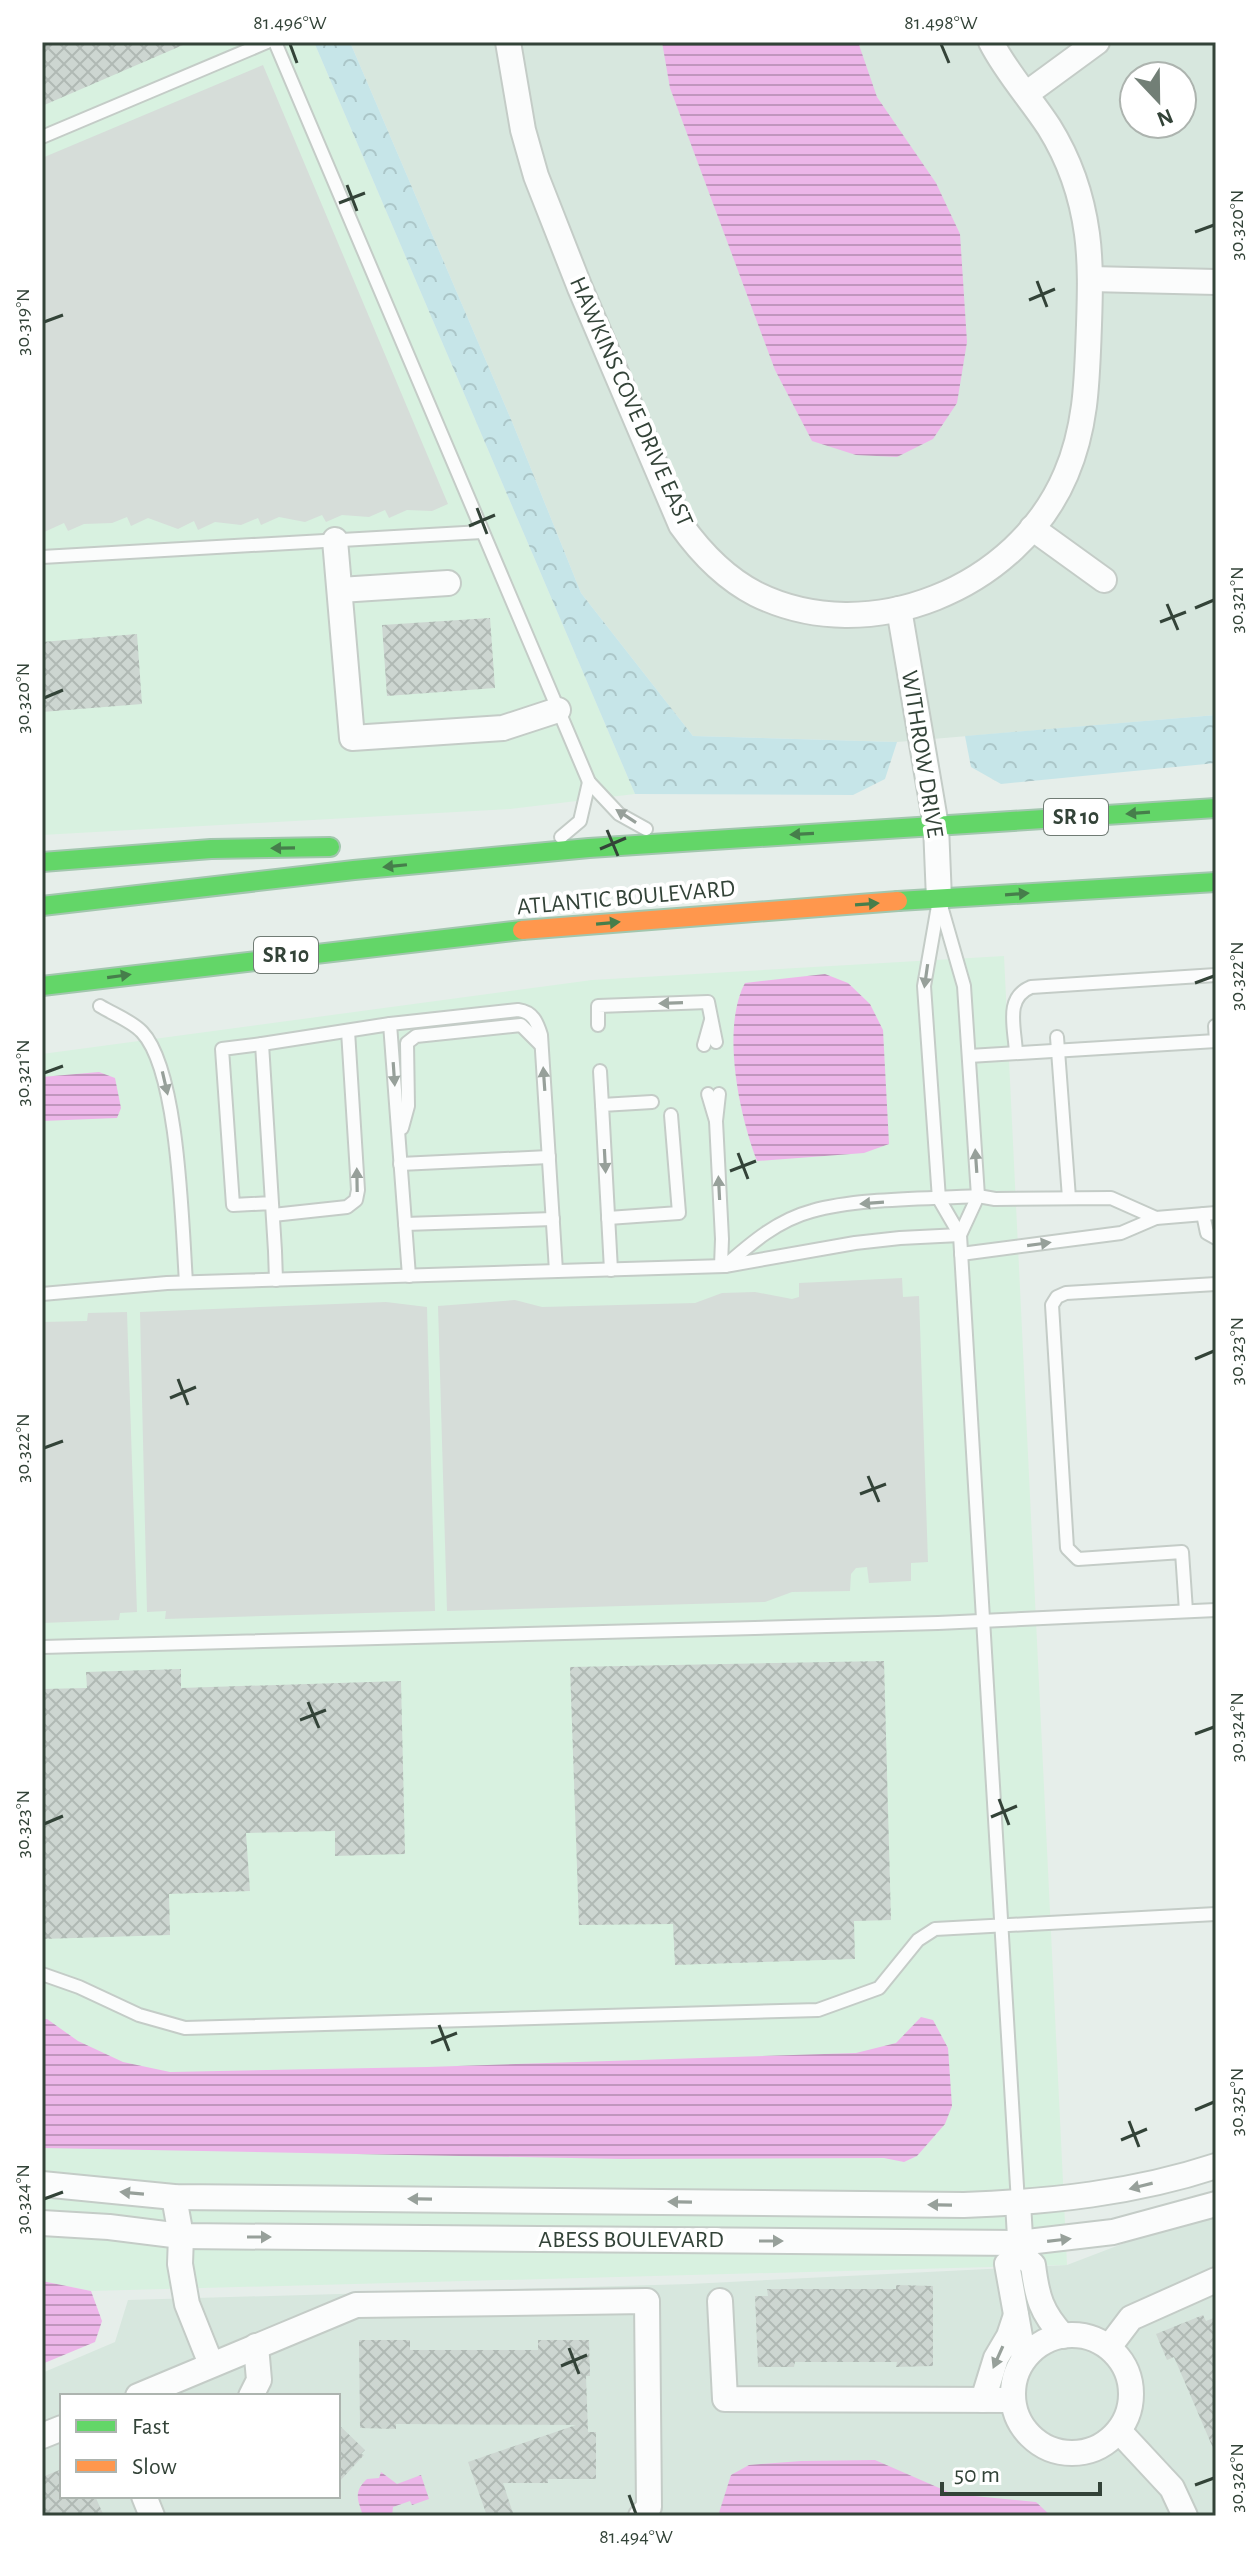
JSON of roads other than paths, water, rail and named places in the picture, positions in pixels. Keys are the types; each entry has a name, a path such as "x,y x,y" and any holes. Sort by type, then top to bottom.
{"highway":[{"name":"ATLANTIC BOULEVARD","path":"42,906 222,884 670,841 1216,808"},
{"path":"45,861 211,849 351,847"},
{"path":"396,848 529,853"},
{"name":"ATLANTIC BOULEVARD","path":"42,986 239,960 530,929 1216,882"},
{"path":"238,982 530,929"},
{"path":"93,1007 131,1001"}],"street":[{"name":"HAWKINS COVE DRIVE EAST","path":"508,42 523,130 536,176 681,525 721,570 754,593 772,601 830,615 899,609 927,601 962,586 993,566 1032,528 1066,475 1079,440 1087,391 1088,236 1074,181 1050,129 991,42"},
{"path":"1026,94 1097,42"},
{"path":"1090,279 1216,282"},
{"path":"1032,528 1104,580"},
{"path":"335,540 352,738 503,728 558,710"},
{"path":"340,590 448,583"},
{"name":"WITHROW DRIVE","path":"899,609 936,826 926,872 939,899"},
{"name":"ABESS BOULEVARD","path":"42,2184 174,2197 932,2205 1018,2203 1110,2193 1216,2166"},
{"path":"174,2197 187,2304 211,2364"},
{"path":"1018,2203 1020,2249 1033,2265 1037,2295 1046,2318 1063,2336"},
{"name":"ABESS BOULEVARD","path":"42,2223 181,2236 1020,2249 1113,2232 1216,2204"},
{"path":"1020,2249 1007,2264 1024,2359"},
{"path":"1109,2347 1131,2318 1216,2280"},
{"path":"149,2394 172,2390 211,2364 356,2305 647,2301 649,2507 641,2516"},
{"path":"720,2301 725,2399 1013,2400"},
{"path":"983,2400 996,2358 1009,2336 1016,2315"},
{"path":"1079,2335 1109,2347 1122,2361 1131,2387 1128,2415 1119,2431 1106,2443 1090,2451 1073,2454 1039,2444 1026,2432 1017,2417 1013,2400 1017,2372 1024,2359 1047,2340 1063,2336 1079,2335"},
{"path":"252,2394 259,2380 256,2346"},
{"path":"1119,2431 1172,2488 1185,2516"}],"lane":[{"path":"42,137 267,42"},
{"path":"275,42 589,782 619,814 670,841"},
{"path":"42,557 482,532"},
{"path":"529,853 563,836 580,821 589,782"},
{"path":"939,899 964,986 978,1196 960,1235"},
{"path":"939,899 924,986 939,1199 960,1235 1018,2203"},
{"path":"1016,1053 1013,1001 1020,992 1031,987 1056,992 1133,987 1160,979 1185,984 1213,980"},
{"path":"1160,979 1161,993"},
{"path":"598,1025 598,1006 708,1002 710,1043"},
{"path":"93,1007 141,1031 162,1068 171,1110 186,1282"},
{"path":"348,1031 358,1190 356,1200 347,1207 272,1209 233,1205 222,1049 390,1024 526,1011 537,1024 542,1046 556,1271"},
{"path":"390,1024 409,1276"},
{"path":"399,1139 408,1106 407,1043 416,1036 521,1025 542,1046"},
{"path":"969,1056 1016,1053 1085,1042 1111,1047 1135,1046 1163,1044 1188,1036 1216,1041 1215,1026"},
{"path":"1163,1030 1163,1044"},
{"path":"1135,1032 1135,1046"},
{"path":"1110,1034 1111,1047"},
{"path":"262,1044 276,1280"},
{"path":"1058,1044 1069,1198"},
{"path":"600,1071 611,1270"},
{"path":"713,1094 723,1266"},
{"path":"602,1105 652,1102"},
{"path":"608,1218 679,1213 671,1115"},
{"path":"400,1164 549,1157"},
{"path":"723,1266 758,1236 812,1211 858,1204 978,1196 1111,1198 1156,1218"},
{"path":"961,1254 1121,1233 1156,1218 1210,1214 1207,1233 1216,1238"},
{"path":"405,1224 553,1219"},
{"path":"42,1294 186,1282 723,1266 870,1241 960,1235"},
{"path":"1186,1611 1182,1552 1078,1559 1067,1548 1052,1305 1057,1297 1066,1293 1216,1284"},
{"path":"42,1647 985,1621 1216,1610"},
{"path":"42,1974 79,1987 139,2015 185,2028 818,2010 879,1988 918,1940 935,1929 1216,1914"}]}
